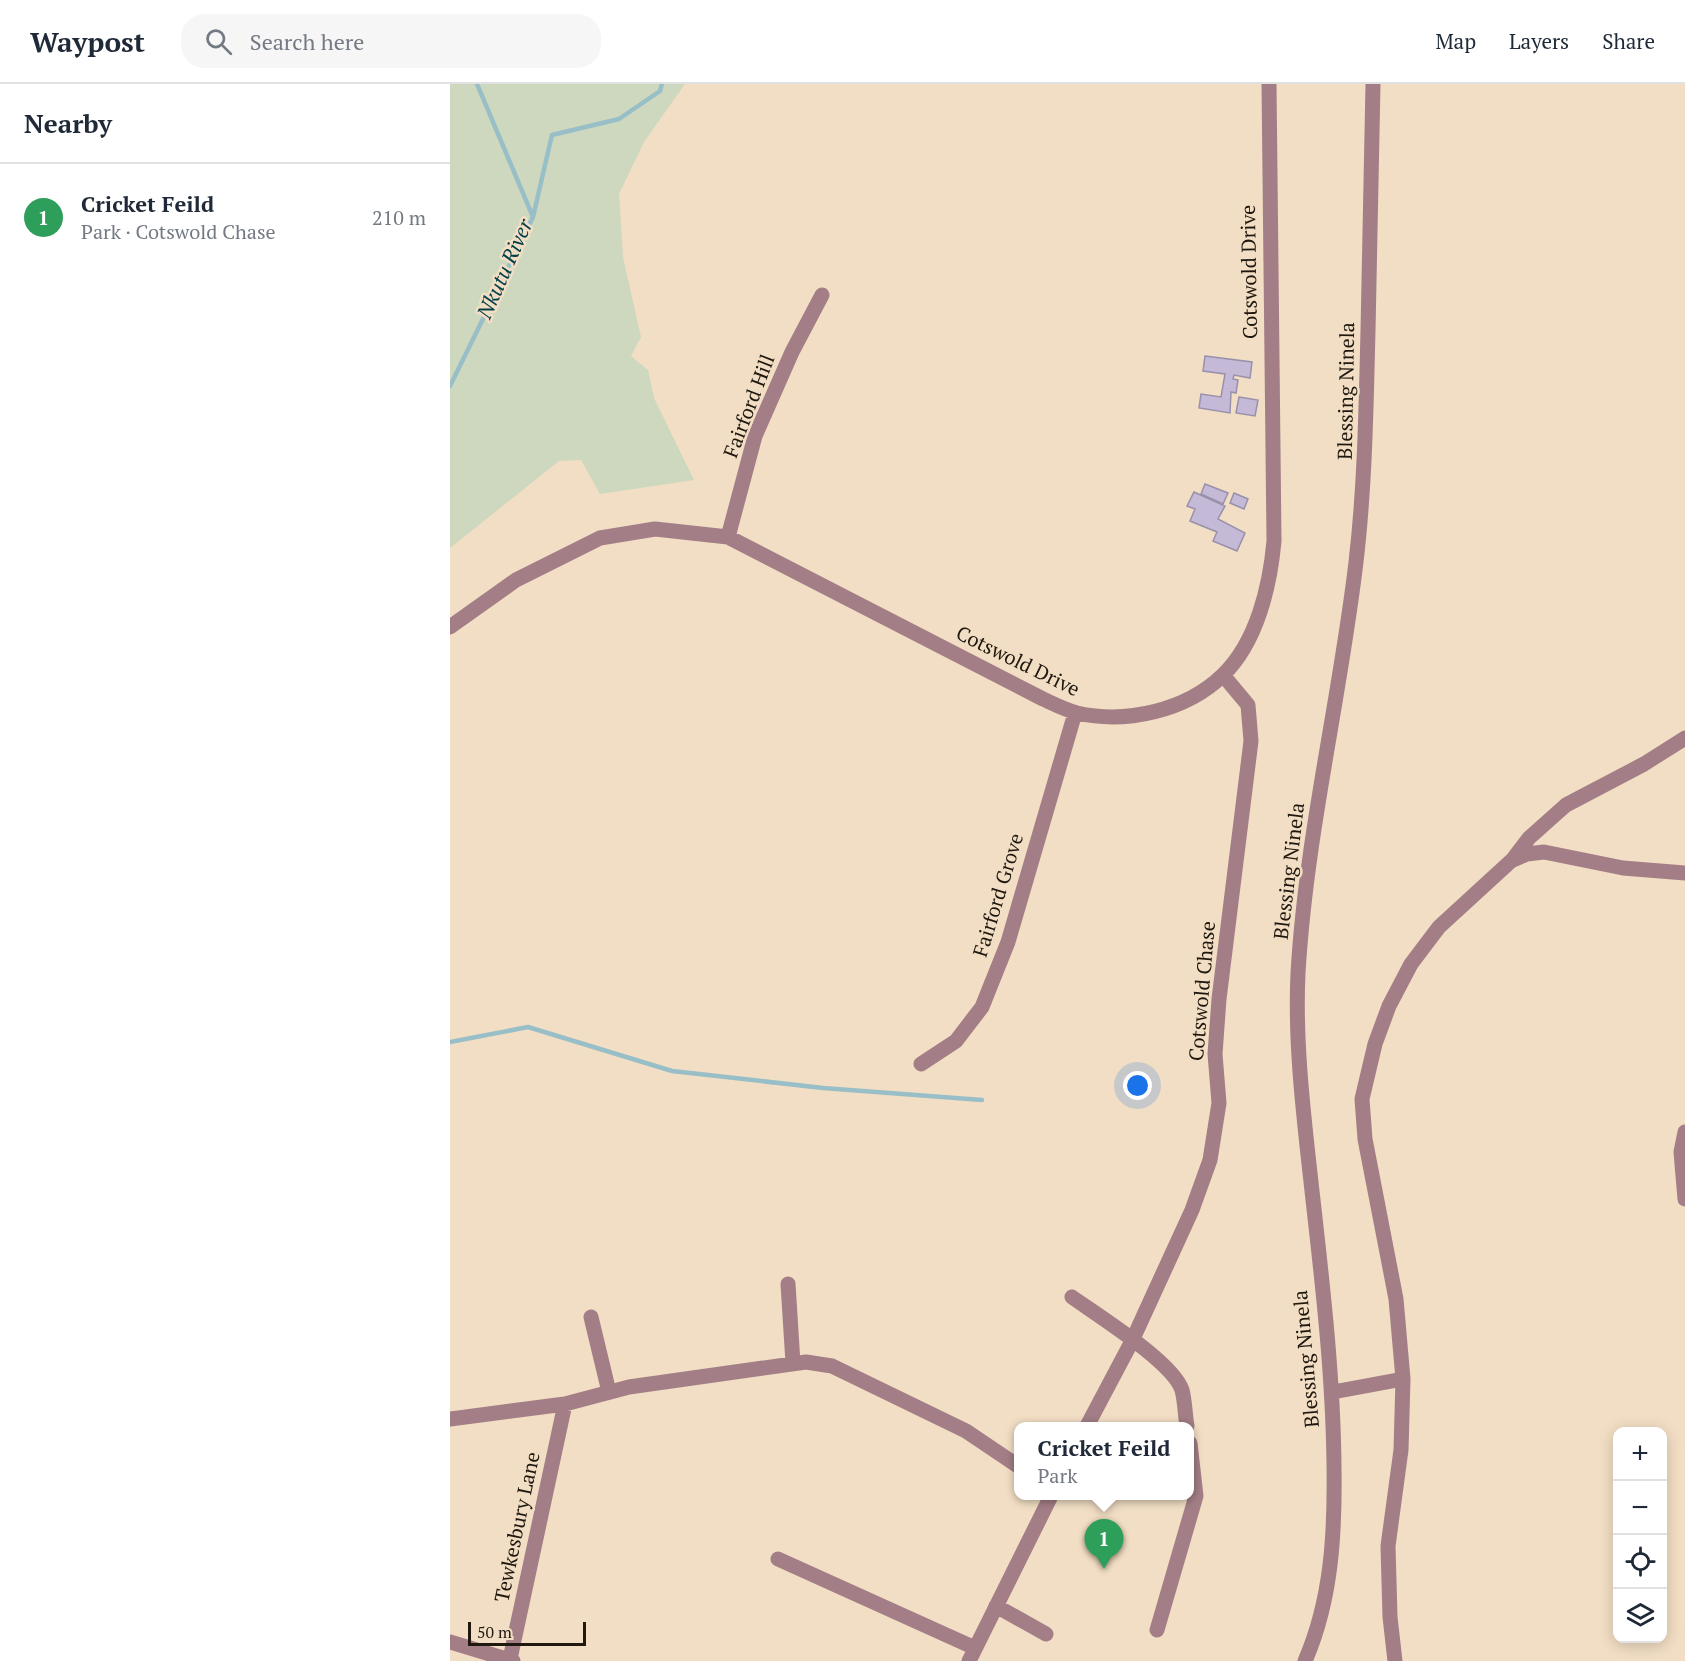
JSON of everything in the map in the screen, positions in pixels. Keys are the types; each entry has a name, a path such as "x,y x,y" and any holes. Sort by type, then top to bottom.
{"street":[{"name":"Cotswold Drive","path":"450,627 516,579 600,538 655,529 728,537 1043,699 1075,712 1102,717 1152,713 1194,695 1223,675 1252,631 1265,594 1274,541 1269,84"},
{"name":"Blessing Ninela","path":"1305,1661 1315,1638 1330,1577 1334,1504 1333,1392 1303,1112 1297,1025 1298,973 1324,771 1356,565 1365,470 1373,84"},
{"name":"Fairford Hill","path":"728,537 755,436 792,352 822,296"},
{"name":"Cotswold Chase","path":"1089,1422 1132,1341 1192,1210 1210,1160 1219,1103 1215,1054 1219,999 1251,741 1248,705 1223,675"},
{"name":"Fairford Grove","path":"921,1064 956,1041 982,1007 1008,942 1075,712"},
{"path":"1395,1661 1390,1617 1388,1546 1401,1450 1403,1379 1396,1299 1365,1139 1362,1099 1379,1035 1389,1005 1411,964 1439,927 1511,861 1529,838 1566,805 1644,764 1685,738"},
{"path":"1511,861 1527,854 1544,852 1632,870 1685,873"},
{"path":"1685,1132 1682,1152 1685,1199"},
{"path":"788,1284 794,1363"},
{"path":"1072,1297 1132,1341 1175,1378 1182,1389 1186,1422"},
{"path":"591,1317 609,1392"},
{"path":"450,1419 565,1404 629,1387 794,1363 832,1366 966,1431 1014,1463"},
{"path":"1333,1392 1403,1379"},
{"name":"Tewkesbury Lane","path":"512,1660 565,1404"},
{"path":"1157,1630 1196,1496 1194,1478"},
{"path":"778,1559 972,1655 1049,1500"},
{"path":"996,1606 1047,1634"},
{"path":"450,1642 512,1660"}],"green space":[{"path":"450,84 685,84 644,142 619,194 623,257 641,337 631,356 648,370 654,398 694,480 600,494 581,460 559,461 450,548"}],"building":[{"path":"1205,356 1252,362 1250,378 1234,375 1233,379 1238,380 1236,393 1231,392 1230,413 1199,408 1201,394 1221,397 1225,374 1203,371"},
{"path":"1239,397 1258,400 1255,416 1236,413"},
{"path":"1205,484 1228,493 1223,504 1201,494"},
{"path":"1194,492 1225,506 1218,519 1245,533 1237,551 1213,541 1217,532 1190,521 1195,509 1187,506"},
{"path":"1234,493 1248,499 1244,509 1230,503"}],"waterway":[{"name":"Nkutu River","path":"450,386 533,217 477,84"},
{"path":"533,217 552,135 619,119 660,91 662,84"},
{"path":"450,1042 528,1027 672,1071 823,1088 982,1100"}],"place":[{"name":"Cricket Feild","path":"1104,1569"}]}
